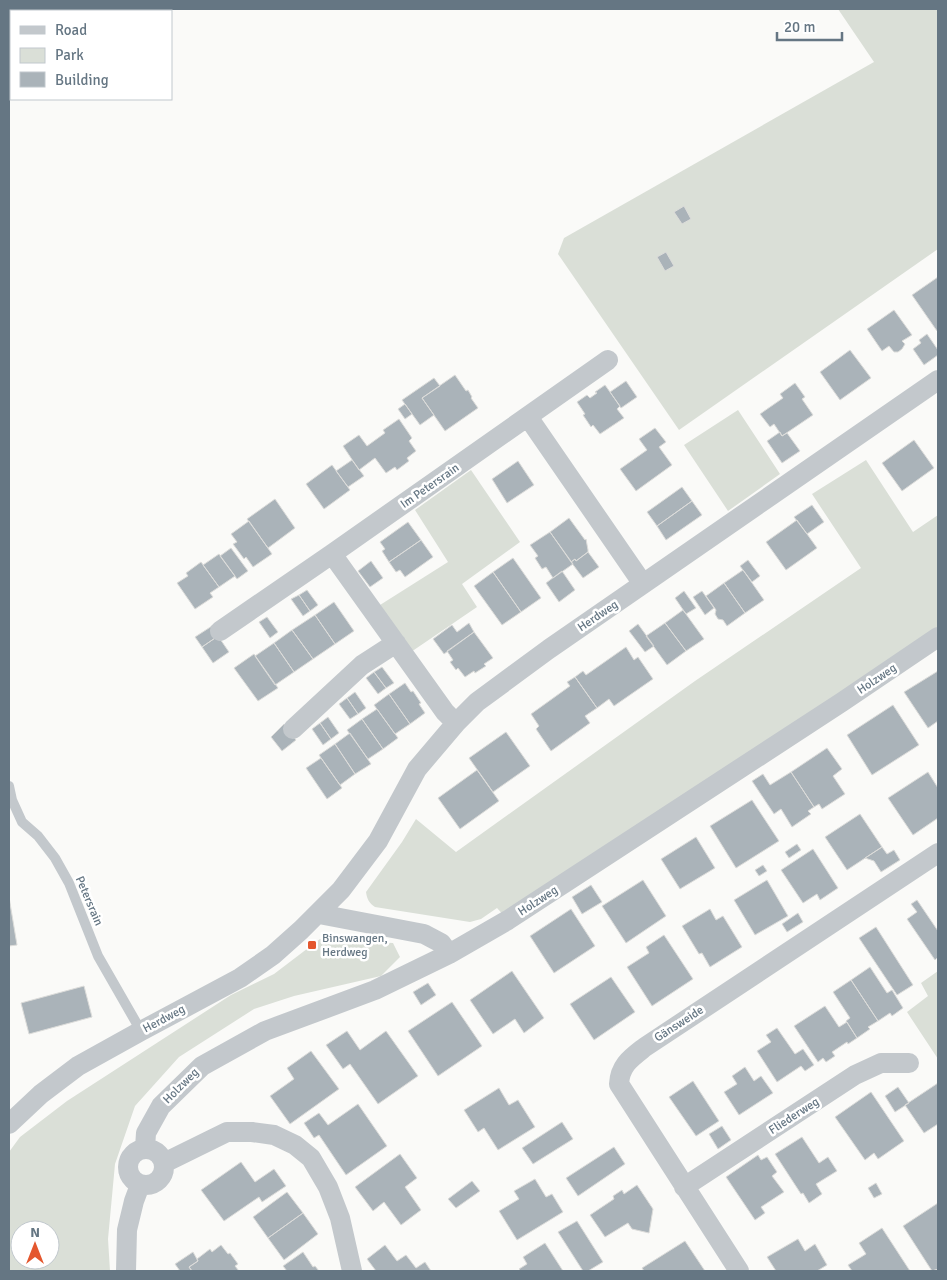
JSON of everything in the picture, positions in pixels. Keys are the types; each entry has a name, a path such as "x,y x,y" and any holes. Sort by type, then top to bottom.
{"street":[{"name":"Im Petersrain","path":"220,631 608,360"},
{"name":"Herdweg","path":"9,1124 41,1094 78,1066 240,978 273,955 319,914 341,890 378,841 417,769 456,723 477,702 643,584 938,380"},
{"path":"528,417 643,584"},
{"path":"332,554 445,712 456,723"},
{"name":"Holzweg","path":"145,1148 146,1133 161,1106 202,1066 265,1031 375,990 449,954 523,911 938,637"},
{"path":"293,729 362,665 396,643"},
{"name":"Gänsweide","path":"739,1271 618,1084 619,1074 628,1060 653,1041 938,853"},
{"path":"319,914 424,934 442,943 449,954"},
{"name":"Fliederweg","path":"684,1187 855,1075 881,1063 909,1063"},
{"path":"164,1163 227,1132 252,1132 274,1135 294,1145 311,1158 328,1187 340,1218 352,1271"},
{"path":"145,1148 154,1150 160,1155 164,1163 162,1176 148,1186 140,1185 133,1181 128,1174 127,1165 130,1156 145,1148"},
{"path":"126,1271 128,1230 134,1201 140,1185"}],"lane":[{"name":"Petersrain","path":"9,786 12,800 22,822 38,836 55,858 69,883 98,956 141,1031"}],"green space":[{"path":"838,9 938,9 938,249 679,430 558,254 564,238 874,62"},
{"path":"738,410 780,474 728,511 684,445"},
{"path":"866,460 913,532 938,515 938,637 508,920 497,908 481,919 470,922 375,907 371,904 366,892 416,819 456,852 695,681 861,568 812,494"},
{"path":"471,470 520,542 462,584 477,607 411,652 380,605 448,562 415,510"},
{"path":"320,939 393,943 400,957 381,976 294,996 254,1009 179,1057 135,1106 115,1164 108,1239 110,1271 9,1271 9,1152 20,1137 67,1101 231,995 274,974"},
{"path":"938,971 938,1059 907,1012 928,996 921,983"}],"building":[{"path":"684,206 691,219 682,224 674,212"},
{"path":"666,252 674,266 665,271 657,257"},
{"path":"938,277 938,330 937,331 912,295"},
{"path":"894,310 912,335 902,341 905,344 898,352 894,352 889,346 882,351 867,329"},
{"path":"927,334 938,350 938,355 924,365 913,349 921,343 919,340"},
{"path":"850,350 871,378 840,400 820,372"},
{"path":"455,375 466,391 468,390 478,408 445,431 422,398"},
{"path":"434,378 440,386 422,398 434,415 420,425 402,400"},
{"path":"626,381 637,397 621,408 610,392"},
{"path":"795,383 805,397 802,399 813,415 782,436 774,424 770,427 760,414 783,398 780,394"},
{"path":"605,385 620,406 617,409 624,418 600,434 593,425 591,427 577,402 587,395 590,398"},
{"path":"405,404 412,414 405,419 398,409"},
{"path":"399,419 412,438 409,441 416,451 407,458 409,461 397,470 395,467 386,473 375,458 359,470 343,446 359,435 367,446 385,433 383,430"},
{"path":"655,428 666,442 659,447 672,465 636,491 620,469 647,450 639,439"},
{"path":"780,432 782,436 787,433 800,451 782,463 767,441"},
{"path":"914,440 934,468 902,491 882,463"},
{"path":"352,460 364,476 348,487 336,471"},
{"path":"518,461 534,485 507,503 492,479"},
{"path":"332,465 350,490 324,509 306,484"},
{"path":"682,487 692,501 657,526 647,512"},
{"path":"275,499 295,528 268,548 247,519"},
{"path":"692,501 702,515 666,540 657,526"},
{"path":"812,505 824,522 807,534 794,517"},
{"path":"569,518 586,539 588,550 576,561 575,559 571,562 550,532"},
{"path":"797,520 817,548 786,570 766,542"},
{"path":"249,521 272,554 253,567 246,557 244,559 233,544 237,542 231,534"},
{"path":"408,522 421,540 389,562 382,551 385,549 380,542"},
{"path":"550,532 573,564 553,578 546,567 542,569 535,558 538,556 530,545"},
{"path":"421,540 433,557 405,577 400,570 396,572 389,562"},
{"path":"231,548 248,571 237,579 220,556"},
{"path":"588,552 599,567 583,578 571,562 575,559 576,561"},
{"path":"219,554 235,576 219,587 203,565"},
{"path":"513,558 541,598 521,612 493,572"},
{"path":"748,560 760,576 752,582 740,566"},
{"path":"371,561 383,578 370,587 358,571"},
{"path":"201,562 219,587 210,593 213,597 195,609 177,583 188,576 186,573"},
{"path":"743,570 764,600 745,613 724,583"},
{"path":"562,571 575,590 559,602 546,583"},
{"path":"493,572 521,612 502,625 474,586"},
{"path":"724,583 745,613 727,626 723,620 718,619 715,614 716,610 706,596"},
{"path":"307,590 318,605 310,611 299,595"},
{"path":"684,591 696,608 686,614 675,598"},
{"path":"702,591 714,608 705,615 693,597"},
{"path":"299,595 310,611 303,616 291,599"},
{"path":"334,602 354,631 335,644 315,615"},
{"path":"683,610 704,639 686,651 665,623"},
{"path":"315,615 335,644 313,659 292,630"},
{"path":"267,617 278,632 270,638 259,622"},
{"path":"469,623 474,632 444,654 433,639 452,625 457,632"},
{"path":"665,623 686,651 667,665 646,636"},
{"path":"638,624 654,646 645,652 629,631"},
{"path":"212,626 218,636 202,647 195,637"},
{"path":"292,630 313,659 294,672 274,643"},
{"path":"474,632 493,658 484,664 486,666 465,677 450,662 453,660 447,651"},
{"path":"218,636 229,652 213,663 202,647"},
{"path":"274,643 294,672 275,685 255,656"},
{"path":"626,647 634,660 638,657 653,679 614,706 609,699 597,708 575,677 583,671 586,675"},
{"path":"254,654 278,688 258,701 234,668"},
{"path":"382,667 394,683 386,688 374,672"},
{"path":"938,671 938,721 928,728 904,692"},
{"path":"374,672 386,688 378,694 366,678"},
{"path":"575,677 597,708 585,716 590,723 551,751 536,729 539,726 531,714 570,686 567,682"},
{"path":"405,683 421,703 419,704 425,713 410,724 389,694"},
{"path":"355,692 366,708 358,714 347,698"},
{"path":"389,694 410,724 395,734 374,705"},
{"path":"347,698 358,714 350,719 339,704"},
{"path":"893,705 919,745 872,775 847,735"},
{"path":"377,709 398,738 383,749 362,719"},
{"path":"328,717 339,733 331,739 320,723"},
{"path":"362,719 383,749 368,759 347,730"},
{"path":"320,723 331,739 323,745 312,729"},
{"path":"284,724 296,740 282,751 271,737"},
{"path":"506,732 530,766 493,792 469,758"},
{"path":"350,733 371,764 355,774 335,744"},
{"path":"335,744 355,774 340,785 319,755"},
{"path":"827,748 842,769 833,776 845,794 822,809 819,804 814,807 791,772"},
{"path":"321,758 342,788 327,799 306,768"},
{"path":"477,770 499,801 460,829 438,798"},
{"path":"791,772 814,807 808,811 811,814 792,827 781,809 774,814 752,781 763,774 770,785"},
{"path":"928,772 938,788 938,818 913,835 888,798"},
{"path":"752,800 779,841 736,868 710,826"},
{"path":"860,814 882,847 847,870 825,837"},
{"path":"696,837 715,868 680,889 661,859"},
{"path":"797,844 801,850 789,858 785,852"},
{"path":"882,847 887,854 894,850 900,860 881,872 874,861 865,858"},
{"path":"813,849 838,888 820,900 817,894 803,903 781,870"},
{"path":"763,865 767,871 759,876 755,870"},
{"path":"643,880 666,916 626,943 602,906"},
{"path":"767,880 788,916 755,935 734,900"},
{"path":"591,885 602,902 582,914 572,897"},
{"path":"9,897 17,945 9,946"},
{"path":"917,900 938,931 938,957 935,960 907,919 917,912 911,904"},
{"path":"571,909 595,946 554,973 530,936"},
{"path":"710,909 716,920 723,916 742,947 710,967 702,953 699,954 682,926"},
{"path":"798,913 803,922 787,932 782,924"},
{"path":"876,927 913,985 897,995 859,938"},
{"path":"664,935 693,979 652,1006 627,967 649,953 646,947"},
{"path":"870,967 887,993 892,990 903,1008 892,1016 890,1013 878,1021 851,980"},
{"path":"512,971 544,1018 524,1033 515,1019 493,1034 470,1000"},
{"path":"611,977 635,1012 594,1040 570,1004"},
{"path":"851,980 878,1021 868,1027 870,1029 857,1038 846,1021 850,1018 833,992"},
{"path":"428,983 436,995 421,1005 413,992"},
{"path":"84,986 92,1017 29,1034 21,1003"},
{"path":"452,1002 482,1046 438,1076 408,1031"},
{"path":"825,1006 839,1027 847,1022 857,1038 832,1052 835,1056 826,1062 823,1058 818,1062 794,1026"},
{"path":"777,1028 795,1054 803,1049 814,1065 805,1071 801,1066 777,1082 757,1051 771,1042 766,1035"},
{"path":"347,1031 360,1050 386,1031 418,1076 378,1104 350,1064 343,1069 326,1045"},
{"path":"311,1051 339,1089 290,1124 270,1096 294,1079 287,1068"},
{"path":"745,1067 754,1081 761,1076 773,1093 739,1115 724,1092 737,1084 732,1076"},
{"path":"693,1081 719,1121 696,1136 669,1097"},
{"path":"938,1083 938,1124 924,1133 905,1105"},
{"path":"898,1087 909,1103 895,1112 885,1096"},
{"path":"499,1088 509,1105 518,1100 535,1127 498,1150 484,1128 478,1132 464,1110"},
{"path":"871,1092 904,1141 878,1159 874,1153 865,1160 835,1117"},
{"path":"358,1104 387,1146 346,1175 319,1135 314,1138 304,1123 319,1113 328,1125"},
{"path":"562,1122 573,1139 533,1164 522,1148"},
{"path":"722,1126 731,1140 718,1149 709,1134"},
{"path":"802,1137 819,1163 828,1157 837,1171 816,1184 822,1194 809,1203 775,1154"},
{"path":"614,1147 625,1164 578,1196 566,1178"},
{"path":"400,1154 417,1178 405,1187 421,1210 401,1225 384,1202 373,1211 355,1187"},
{"path":"758,1155 761,1160 767,1157 777,1172 772,1176 784,1192 761,1207 765,1213 755,1220 726,1177"},
{"path":"241,1162 255,1182 274,1169 286,1186 262,1202 259,1197 224,1221 201,1190"},
{"path":"535,1179 546,1197 552,1194 563,1212 517,1240 499,1211 519,1199 514,1191"},
{"path":"472,1181 480,1191 456,1208 448,1199"},
{"path":"876,1183 882,1194 874,1198 868,1188"},
{"path":"637,1185 653,1209 649,1233 632,1229 628,1223 605,1237 590,1215 614,1199 613,1196 622,1190 624,1194"},
{"path":"287,1192 303,1213 268,1238 253,1217"},
{"path":"938,1203 938,1269 932,1271 903,1226"},
{"path":"303,1213 318,1234 284,1260 268,1238"},
{"path":"577,1221 603,1262 588,1271 583,1271 558,1232"},
{"path":"882,1228 910,1271 852,1271 848,1265 866,1254 859,1243"},
{"path":"798,1239 805,1251 815,1244 827,1265 817,1271 776,1271 767,1257"},
{"path":"685,1241 705,1271 644,1271 642,1268"},
{"path":"545,1243 563,1271 521,1271 519,1269 527,1264 523,1257"},
{"path":"221,1245 238,1264 235,1266 239,1271 192,1271 189,1267 198,1261 197,1259 210,1249 212,1252"},
{"path":"385,1245 397,1261 406,1255 416,1268 425,1262 431,1271 376,1271 367,1259"},
{"path":"193,1252 198,1261 189,1267 192,1271 180,1271 175,1264"},
{"path":"303,1252 313,1267 315,1266 319,1271 287,1271 283,1266"}],"place":[{"name":"Binswangen, Herdweg","path":"312,945"}]}
